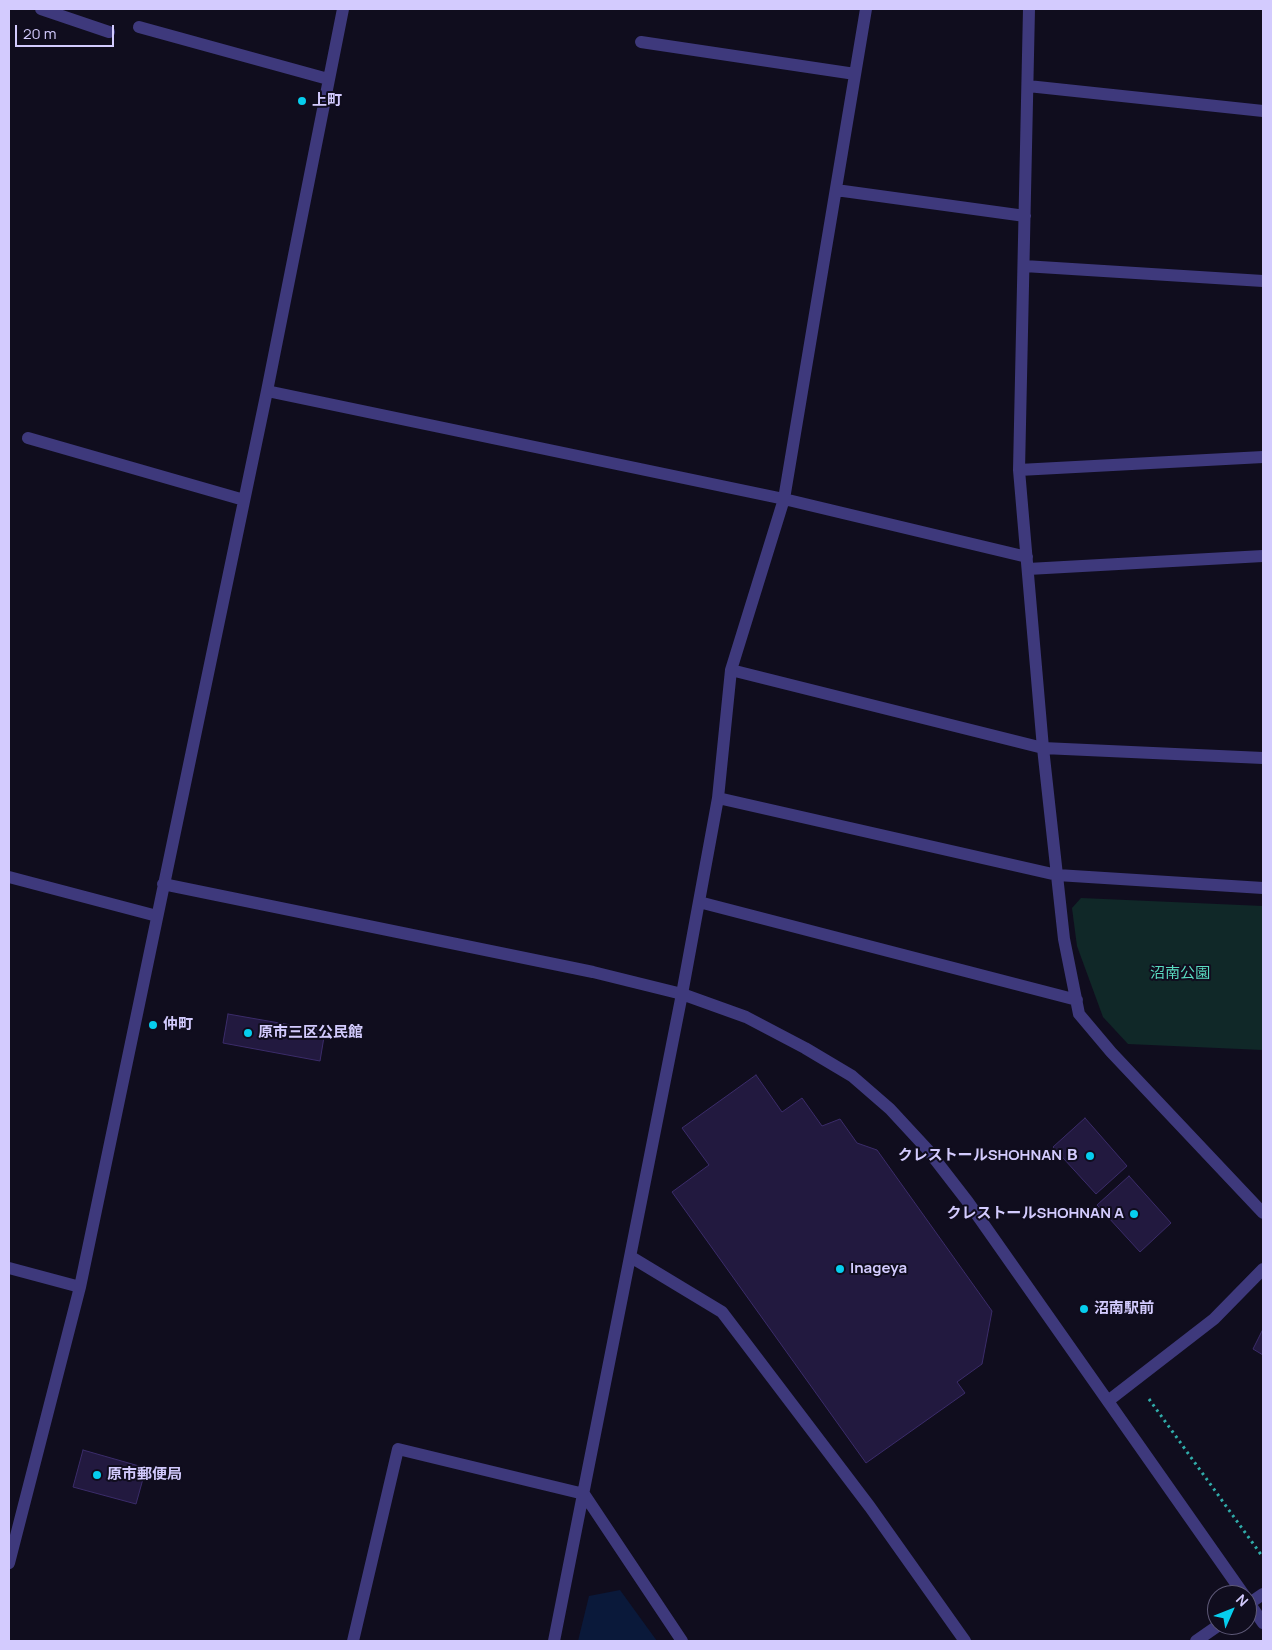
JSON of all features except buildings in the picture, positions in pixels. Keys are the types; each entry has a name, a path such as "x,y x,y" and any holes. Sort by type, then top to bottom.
{"street":[{"path":"41,9 109,32"},
{"path":"9,1563 80,1287 267,391 343,9"},
{"path":"554,1641 631,1257 718,798 731,670 784,499 866,9"},
{"path":"1029,9 1020,470 1043,748 1064,939 1079,1014 1111,1052 1263,1213"},
{"path":"139,27 328,79"},
{"path":"641,42 855,74"},
{"path":"1028,86 1263,111"},
{"path":"836,190 1025,216"},
{"path":"1024,266 1263,281"},
{"path":"267,391 784,499 1027,563 1263,556"},
{"path":"28,438 244,500"},
{"path":"1020,470 1263,457"},
{"path":"731,670 1043,748 1263,758"},
{"path":"718,798 1057,875 1263,888"},
{"path":"9,877 157,916"},
{"path":"163,884 593,972 682,994 746,1018 806,1048 852,1076 890,1109 927,1149 968,1202 1236,1585"},
{"path":"699,902 1076,1000"},
{"path":"631,1257 722,1312 870,1507 964,1641"},
{"path":"9,1268 80,1287"},
{"path":"1108,1401 1214,1319 1263,1269"},
{"path":"353,1641 398,1449 584,1494 682,1641"},
{"path":"1196,1641 1207,1633"}],"path":[{"path":"1146,1394 1263,1556"}],"green space":[{"name":"沼南公園","path":"1081,898 1263,906 1263,1050 1128,1044 1103,1017 1077,946 1072,908"}],"water":[{"path":"620,1590 657,1641 578,1641 589,1596"}],"place":[{"name":"上町","path":"302,101"},
{"name":"仲町","path":"153,1025"},
{"name":"原市三区公民館","path":"248,1033"},
{"name":"クレストールSHOHNAN Ｂ","path":"1090,1156"},
{"name":"クレストールSHOHNAN A","path":"1134,1214"},
{"name":"Inageya","path":"840,1269"},
{"name":"沼南駅前","path":"1084,1309"},
{"name":"原市郵便局","path":"97,1475"}]}
